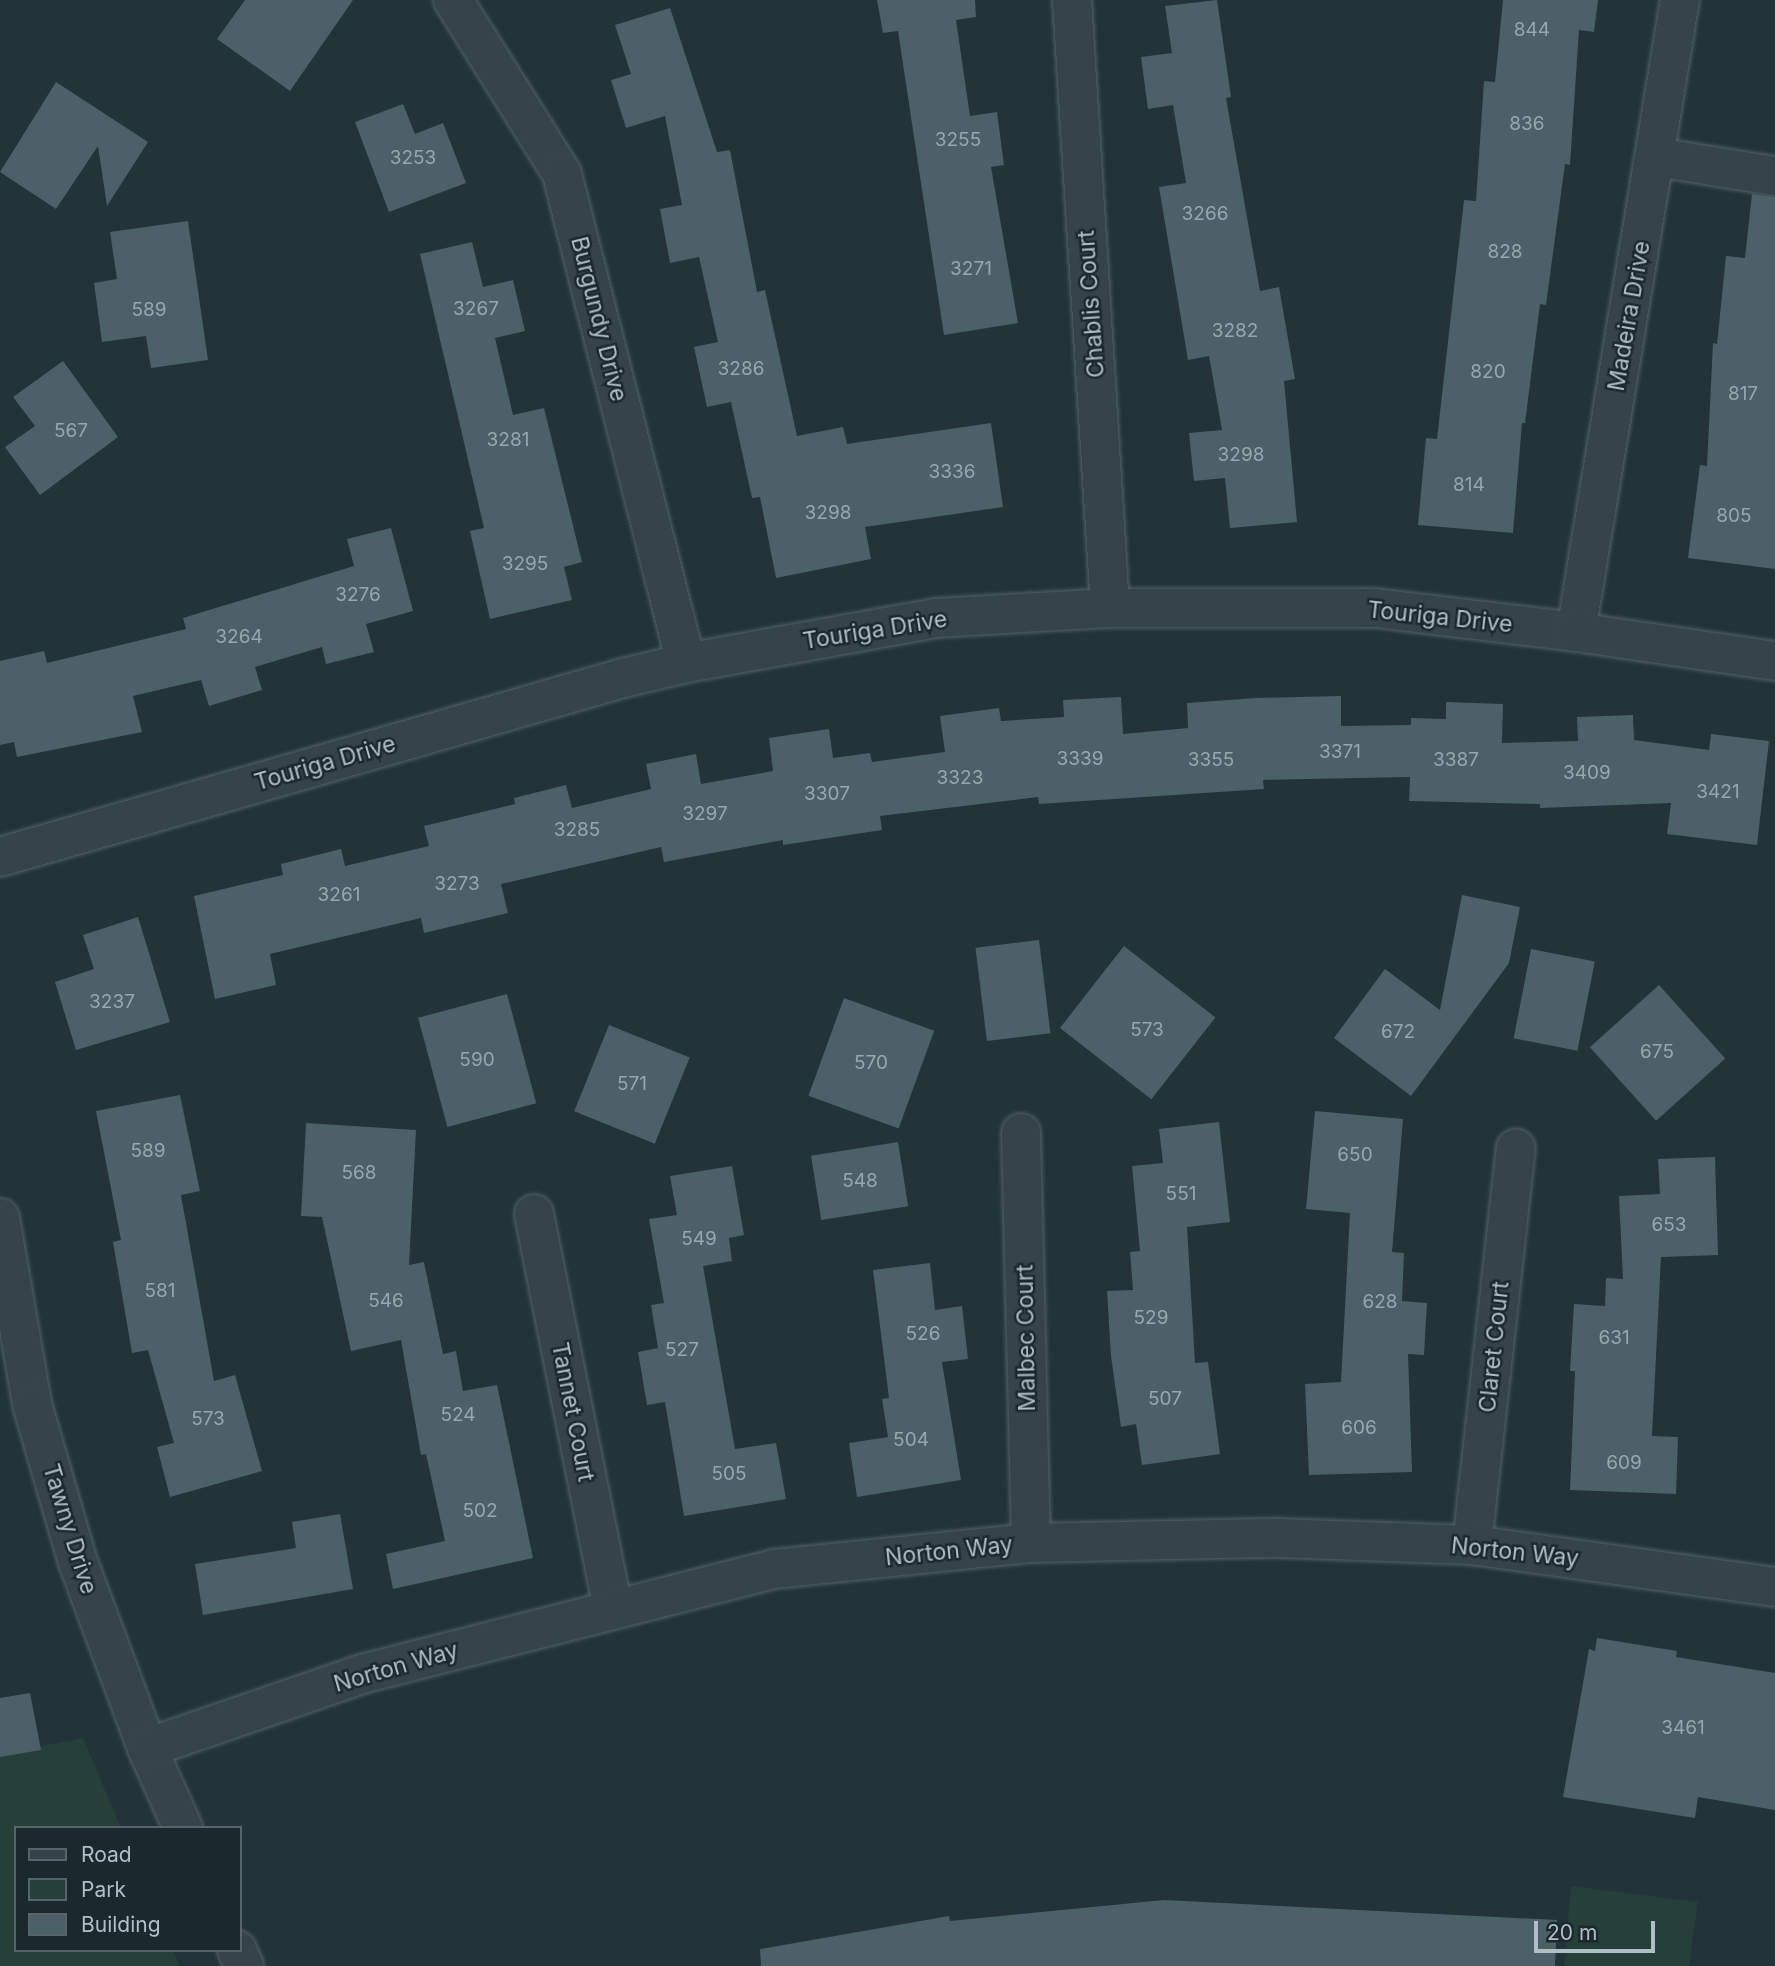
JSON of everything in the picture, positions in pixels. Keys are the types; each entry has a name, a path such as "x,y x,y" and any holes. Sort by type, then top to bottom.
{"street":[{"name":"Burgundy Drive","path":"453,0 562,174 686,663"},
{"name":"Chablis Court","path":"1072,0 1110,608"},
{"name":"Madeira Drive","path":"1576,632 1680,0"},
{"path":"1656,158 1775,176"},
{"name":"Touriga Drive","path":"0,857 686,663 935,618 1110,608 1375,608 1576,632 1775,661"},
{"name":"Malbec Court","path":"1021,1133 1031,1543"},
{"name":"Claret Court","path":"1472,1545 1516,1148"},
{"name":"Tannet Court","path":"534,1214 613,1609"},
{"name":"Tawny Drive","path":"0,1218 32,1404 78,1562 147,1748 182,1826"},
{"name":"Norton Way","path":"147,1748 362,1674 774,1569 1031,1543 1278,1538 1472,1545 1775,1587"}],"green space":[{"path":"83,1738 120,1826 14,1826 14,1952 174,1952 179,1966 0,1966 0,1754"},
{"path":"1571,1886 1698,1902 1689,1966 1564,1966"}],"building":[{"path":"245,0 353,0 290,91 217,39"},
{"path":"877,0 975,0 976,17 956,20 970,116 997,112 1004,165 991,167 1018,323 944,335 898,31 883,33"},
{"path":"1217,0 1231,97 1226,98 1260,291 1279,287 1295,379 1284,381 1297,522 1230,528 1225,478 1194,481 1189,433 1222,430 1209,356 1188,360 1159,187 1186,183 1173,105 1148,109 1141,57 1172,53 1165,6"},
{"path":"1503,0 1598,0 1594,32 1579,30 1570,165 1565,164 1546,305 1540,304 1525,423 1522,423 1513,533 1418,525 1426,438 1437,439 1464,200 1476,201 1484,81 1495,82"},
{"path":"670,8 717,152 730,150 757,292 765,290 797,436 843,427 847,444 991,423 1003,507 865,527 871,559 776,578 760,497 752,498 731,402 707,407 694,347 718,342 699,257 670,263 660,209 682,205 665,116 626,128 611,80 631,74 615,25"},
{"path":"56,82 148,142 107,206 98,146 56,209 0,172"},
{"path":"403,104 415,134 443,123 466,183 389,212 355,122"},
{"path":"1752,194 1775,197 1775,569 1688,558 1700,465 1707,466 1713,343 1717,344 1726,256 1745,258"},
{"path":"188,221 208,360 151,368 146,336 102,342 94,283 117,279 110,232"},
{"path":"472,242 483,287 513,280 525,331 495,338 513,415 544,408 582,562 564,567 572,600 490,619 470,531 484,528 420,254"},
{"path":"63,361 118,437 40,495 5,447 35,426 13,397"},
{"path":"391,528 413,611 366,624 374,652 326,664 322,647 255,667 262,690 209,706 201,680 133,696 142,732 17,757 14,742 0,745 0,661 44,651 47,663 186,629 183,618 354,566 347,539"},
{"path":"1341,696 1341,726 1411,725 1411,718 1446,719 1446,702 1503,704 1502,743 1578,741 1577,717 1633,715 1634,740 1709,750 1711,734 1769,741 1757,845 1667,834 1671,803 1540,808 1540,804 1409,801 1410,777 1263,780 1264,789 1039,804 1038,797 880,816 882,830 783,845 783,840 664,862 661,847 501,884 508,913 424,933 421,918 270,954 276,985 215,999 194,896 283,875 281,864 341,849 345,866 429,846 424,826 515,804 514,798 566,785 572,808 651,789 646,764 696,754 701,784 773,771 769,738 829,729 833,758 870,753 872,762 945,752 940,716 999,708 1001,721 1064,717 1063,700 1121,697 1123,734 1188,728 1187,703"},
{"path":"1462,895 1520,907 1509,963 1411,1096 1334,1038 1385,969 1440,1010"},
{"path":"138,917 170,1022 76,1050 55,982 94,969 83,935"},
{"path":"1039,940 1050,1033 987,1041 975,948"},
{"path":"1124,946 1215,1017 1151,1099 1060,1028"},
{"path":"1531,949 1595,961 1577,1051 1514,1038"},
{"path":"1659,985 1725,1059 1656,1121 1590,1047"},
{"path":"507,994 536,1103 447,1127 418,1018"},
{"path":"844,998 934,1031 899,1129 808,1096"},
{"path":"609,1025 690,1058 655,1144 574,1111"},
{"path":"180,1095 200,1191 181,1195 214,1381 235,1375 262,1471 170,1497 157,1447 174,1443 148,1350 132,1353 113,1242 121,1240 96,1111"},
{"path":"1315,1111 1403,1119 1392,1252 1404,1253 1402,1301 1427,1303 1424,1355 1408,1354 1412,1472 1309,1475 1305,1384 1341,1382 1350,1213 1306,1209"},
{"path":"1219,1122 1230,1222 1187,1227 1195,1363 1208,1362 1220,1454 1142,1465 1136,1424 1121,1427 1111,1356 1107,1291 1133,1290 1130,1252 1140,1251 1132,1166 1163,1163 1159,1129"},
{"path":"306,1123 416,1130 409,1265 424,1262 443,1354 456,1351 463,1391 497,1385 533,1558 393,1589 386,1554 445,1541 426,1454 421,1455 401,1340 351,1351 322,1217 301,1216"},
{"path":"898,1142 908,1206 821,1220 811,1156"},
{"path":"1715,1157 1718,1255 1661,1257 1652,1436 1678,1437 1676,1494 1570,1490 1575,1371 1570,1371 1574,1304 1605,1306 1606,1278 1623,1279 1619,1196 1660,1194 1658,1159"},
{"path":"732,1166 744,1235 729,1238 732,1261 703,1266 735,1449 776,1443 786,1499 684,1516 665,1402 647,1405 638,1352 658,1348 651,1305 664,1303 649,1219 677,1215 670,1176"},
{"path":"930,1263 935,1310 962,1306 968,1359 942,1362 961,1480 857,1497 849,1443 888,1437 882,1399 889,1398 873,1270"},
{"path":"340,1514 353,1589 203,1615 195,1564 296,1548 292,1522"},
{"path":"1597,1638 1677,1651 1676,1657 1775,1673 1775,1810 1698,1797 1695,1818 1563,1797 1589,1649 1595,1651"},
{"path":"30,1693 41,1750 0,1757 0,1698"},
{"path":"1164,1900 1557,1920 1555,1966 761,1966 760,1949 949,1916 950,1921"}]}
